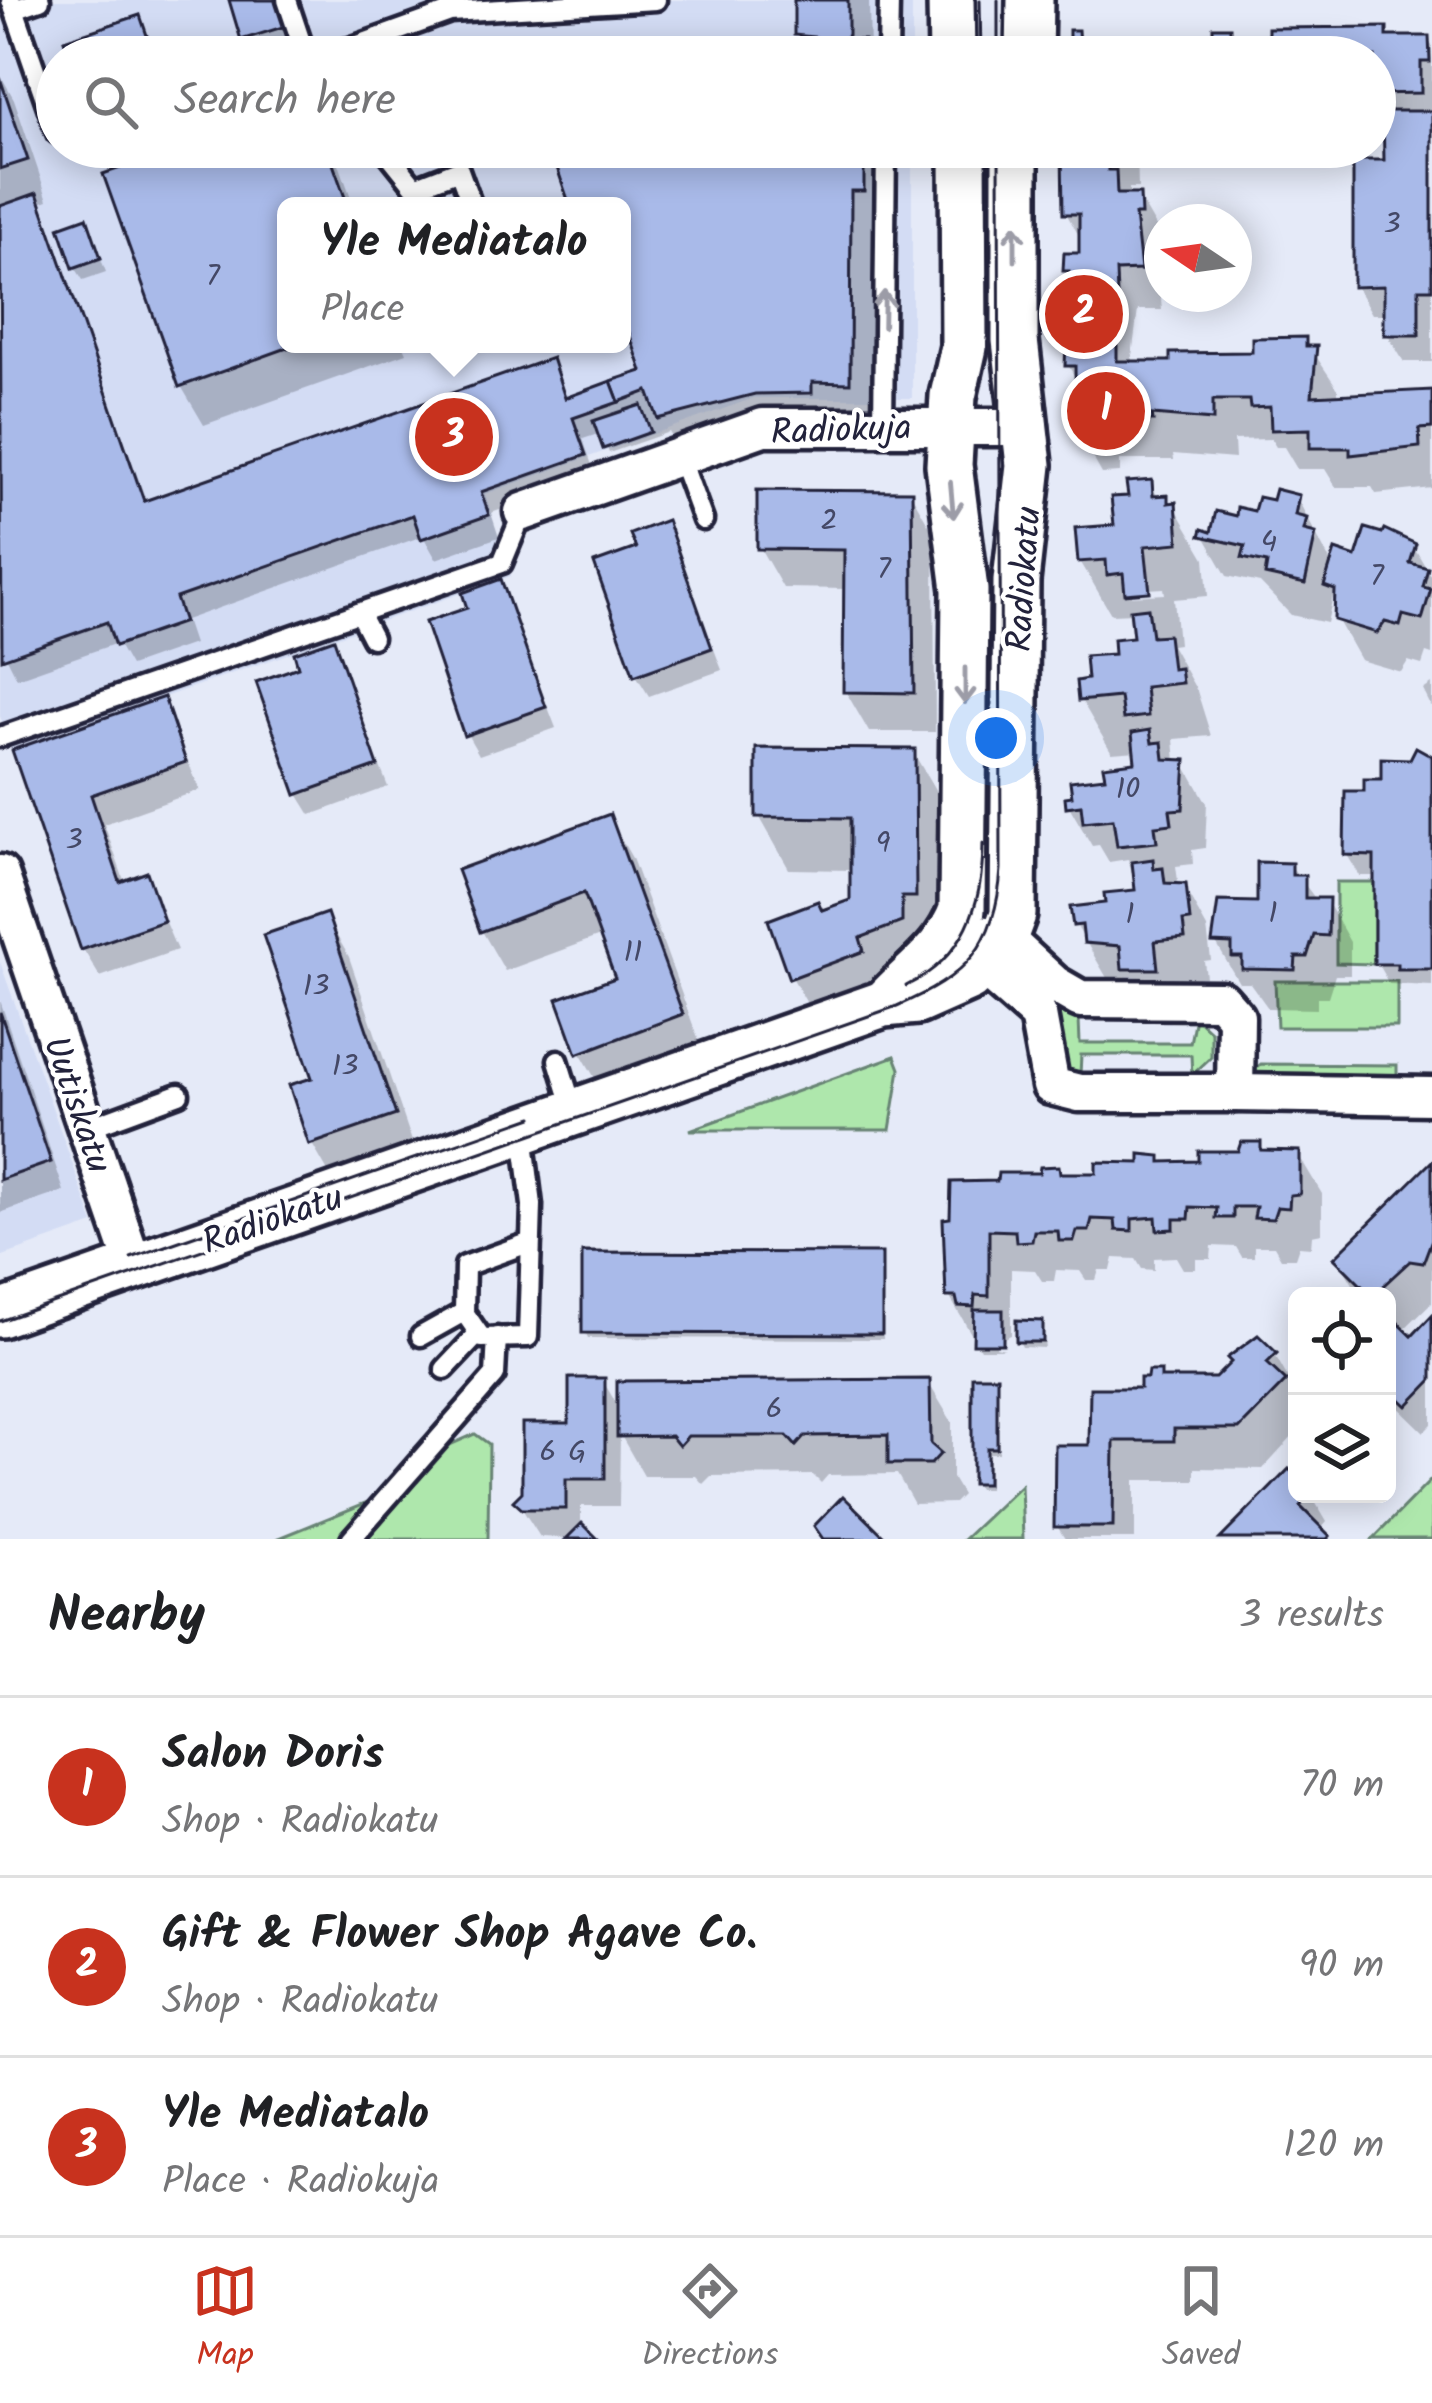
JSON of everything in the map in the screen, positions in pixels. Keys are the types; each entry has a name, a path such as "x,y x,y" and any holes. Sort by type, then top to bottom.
{"street":[{"path":"951,0 952,36"},
{"path":"1029,36 1030,0"},
{"name":"Radiokatu","path":"884,1004 928,965 955,930 966,864 964,590 952,505 950,426 964,347 963,168"},
{"name":"Radiokatu","path":"0,1314 884,1004 917,1001 950,990 994,953 1016,888 1016,581 1029,503 1029,427 1016,340 1016,168"},
{"name":"Radiokuja","path":"523,512 764,427 1029,427"},
{"name":"Uutiskatu","path":"0,874 134,1266"},
{"path":"955,930 1080,999 1221,1000 1232,1007 1235,1093"},
{"path":"994,953 1038,1015 1051,1086 1079,1093 1431,1095"}],"lane":[{"path":"36,71 13,4 40,0"},
{"path":"287,0 299,36"},
{"path":"391,36 450,12 494,3 656,0"},
{"path":"888,36 889,0"},
{"path":"400,168 416,187 459,170 469,197"},
{"path":"883,426 886,168"},
{"path":"680,458 703,520"},
{"path":"0,737 502,563 523,512"},
{"path":"359,613 372,638"},
{"path":"558,1060 574,1112"},
{"path":"87,1128 179,1094"},
{"path":"445,1369 487,1335 528,1337 530,1242 522,1129"},
{"path":"351,1539 495,1375 487,1335 464,1312 465,1266 530,1242"},
{"path":"421,1336 464,1312"}],"shaded area":[{"path":"0,0 912,0 912,36 36,36 36,168 912,168 912,398 754,398 485,494 511,576 12,750 0,716"},
{"path":"0,962 94,1224 0,1257"}],"green space":[{"path":"1336,882 1374,882 1374,964 1336,963"},
{"path":"1275,981 1397,981 1397,1027 1277,1027"},
{"path":"1050,995 1079,1019 1080,1043 1190,1043 1195,1017 1211,1032 1211,1057 1192,1075 1191,1055 1081,1055 1080,1075 1064,1071 1058,1019 1044,1002"},
{"path":"895,1056 900,1069 890,1130 690,1130"},
{"path":"1261,1064 1397,1065 1397,1077 1260,1079 1253,1071"},
{"path":"475,1434 489,1444 488,1539 277,1539 417,1482 450,1445"},
{"path":"1432,1479 1432,1539 1373,1539"},
{"path":"1021,1485 1023,1539 964,1539"}],"building":[{"path":"229,0 278,0 286,26 240,36"},
{"path":"794,0 848,0 847,36 794,35"},
{"path":"140,15 147,36 76,36"},
{"path":"1213,27 1230,27 1230,36 1213,36"},
{"path":"1387,27 1387,36 1268,36 1268,28"},
{"path":"1396,36 1429,36 1430,62 1421,62 1421,93 1396,94"},
{"path":"0,78 28,160 0,169"},
{"path":"1396,111 1432,111 1432,289 1419,289 1419,335 1384,335 1384,286 1353,287 1353,168 1396,168"},
{"path":"120,168 334,168 345,197 277,197 277,352 179,387 103,174"},
{"path":"557,168 864,168 864,191 851,191 850,383 812,382 812,393 755,394 658,419 648,391 619,402 611,381 642,371 631,339 631,197 567,197"},
{"path":"1062,168 1116,170 1117,194 1140,194 1141,215 1135,215 1141,270 1116,271 1117,296 1110,296 1110,336 1117,336 1117,361 1170,361 1170,353 1252,352 1252,338 1306,337 1306,346 1317,346 1312,396 1432,390 1432,428 1419,429 1420,447 1350,455 1350,448 1310,448 1310,429 1271,430 1270,407 1250,408 1249,400 1213,400 1213,420 1152,415 1153,421 1098,421 1098,434 1076,434 1075,366 1065,366 1069,271 1063,271 1064,253 1079,253 1079,214 1063,214"},
{"path":"37,193 144,501 552,358 565,398 611,381 619,402 573,418 586,455 481,492 489,515 421,539 413,515 176,598 184,622 115,646 107,622 2,659 0,206"},
{"path":"87,217 101,258 73,268 59,227"},
{"path":"641,405 651,432 603,449 593,421"},
{"path":"1152,480 1153,496 1168,495 1168,503 1176,502 1179,543 1145,546 1150,592 1125,594 1123,573 1107,575 1106,560 1078,562 1075,528 1114,525 1111,497 1128,496 1126,482"},
{"path":"1275,489 1299,495 1295,515 1307,518 1304,530 1316,533 1305,584 1265,575 1267,563 1242,558 1245,546 1200,536 1202,529 1211,532 1216,511 1236,516 1237,507 1254,511 1258,497 1272,500"},
{"path":"757,490 912,491 914,693 843,692 844,550 757,549"},
{"path":"667,520 712,648 634,676 594,563 636,548 630,534"},
{"path":"1365,528 1382,533 1384,529 1416,544 1410,563 1428,568 1423,587 1431,589 1422,620 1403,615 1400,626 1385,622 1377,633 1334,620 1335,590 1324,586 1335,550 1356,557"},
{"path":"501,579 546,707 464,736 425,622 467,608 462,593"},
{"path":"1148,608 1152,636 1168,635 1172,669 1180,668 1182,683 1145,687 1148,716 1123,719 1120,697 1078,701 1076,681 1087,679 1085,656 1114,654 1113,639 1133,637 1130,610"},
{"path":"334,639 378,766 296,795 256,682 298,667 294,653"},
{"path":"164,697 186,762 91,795 120,882 147,872 164,921 81,950 12,750"},
{"path":"1150,730 1152,743 1162,742 1164,759 1186,760 1183,809 1170,810 1172,824 1155,826 1157,842 1117,846 1113,819 1083,822 1081,805 1066,807 1065,797 1072,796 1070,781 1105,777 1103,766 1135,762 1132,733"},
{"path":"1416,747 1432,756 1432,969 1397,969 1397,964 1374,964 1374,856 1344,855 1345,791 1364,791 1364,779 1381,779 1381,758 1410,759"},
{"path":"756,748 915,749 916,897 902,897 902,922 860,938 864,951 789,979 768,920 818,901 822,910 850,900 850,818 756,817"},
{"path":"610,814 683,1014 577,1054 557,999 615,978 584,893 480,932 457,870"},
{"path":"1153,859 1154,869 1163,868 1165,883 1186,884 1190,920 1183,921 1185,938 1155,941 1158,969 1122,969 1120,946 1084,943 1082,925 1073,926 1070,907 1105,903 1104,893 1135,890 1132,862"},
{"path":"1257,862 1292,863 1292,875 1305,875 1305,898 1329,898 1328,936 1314,935 1307,957 1296,957 1295,970 1242,969 1242,957 1232,957 1232,944 1212,943 1218,901 1257,902"},
{"path":"327,913 396,1115 309,1145 289,1085 312,1078 263,935"},
{"path":"0,1012 51,1162 0,1180"},
{"path":"1241,1142 1261,1142 1261,1150 1300,1151 1300,1194 1290,1195 1289,1208 1277,1207 1273,1219 1254,1218 1256,1207 1233,1207 1233,1218 1216,1218 1217,1208 1190,1207 1189,1219 1174,1219 1174,1229 1157,1230 1156,1217 1132,1219 1132,1231 1116,1230 1115,1220 1092,1219 1089,1231 1077,1231 1074,1241 1059,1241 1058,1231 1034,1231 1032,1241 1016,1242 1015,1231 989,1230 989,1296 975,1295 974,1307 958,1306 956,1297 946,1297 943,1219 950,1218 951,1182 997,1181 998,1173 1039,1173 1040,1167 1059,1166 1060,1173 1096,1173 1096,1162 1140,1163 1140,1154 1161,1156 1161,1162 1198,1161 1198,1151 1238,1151"},
{"path":"1432,1161 1432,1239 1423,1263 1410,1261 1382,1287 1363,1287 1334,1258"},
{"path":"582,1252 882,1253 882,1334 582,1333"},
{"path":"974,1310 1003,1310 1003,1344 973,1344"},
{"path":"1432,1315 1432,1380 1407,1406 1396,1396 1396,1321 1412,1336"},
{"path":"1016,1320 1043,1321 1043,1342 1016,1342"},
{"path":"1258,1335 1277,1353 1267,1363 1286,1381 1239,1429 1174,1429 1174,1441 1114,1441 1113,1527 1054,1527 1055,1445 1089,1445 1090,1388 1140,1388 1140,1378 1147,1378 1148,1371 1161,1371 1161,1378 1215,1378 1231,1362 1227,1358"},
{"path":"972,1376 997,1376 997,1448 987,1448 987,1484 972,1484"},
{"path":"569,1378 605,1378 605,1479 566,1479 566,1509 522,1509 513,1501 522,1492 522,1423 569,1423"},
{"path":"930,1379 931,1444 941,1453 931,1464 888,1464 888,1435 805,1436 796,1446 787,1436 688,1436 679,1446 671,1436 617,1437 617,1381"},
{"path":"1288,1470 1288,1503 1303,1503 1300,1506 1330,1536 1327,1539 1220,1539"},
{"path":"843,1496 887,1539 823,1539 814,1526"},
{"path":"582,1523 598,1539 566,1539"}],"tram line":[{"path":"980,0 981,36"},
{"path":"998,0 998,36"},
{"path":"0,1321 897,1006 941,983 973,956 992,919 1001,869 999,168"},
{"path":"906,986 943,960 967,927 979,887 983,843"},
{"path":"131,1258 533,1117"}],"place":[{"name":"Gift & Flower Shop Agave Co.","path":"1084,314"},
{"name":"Salon Doris","path":"1106,411"},
{"name":"Yle Mediatalo","path":"454,437"}]}
